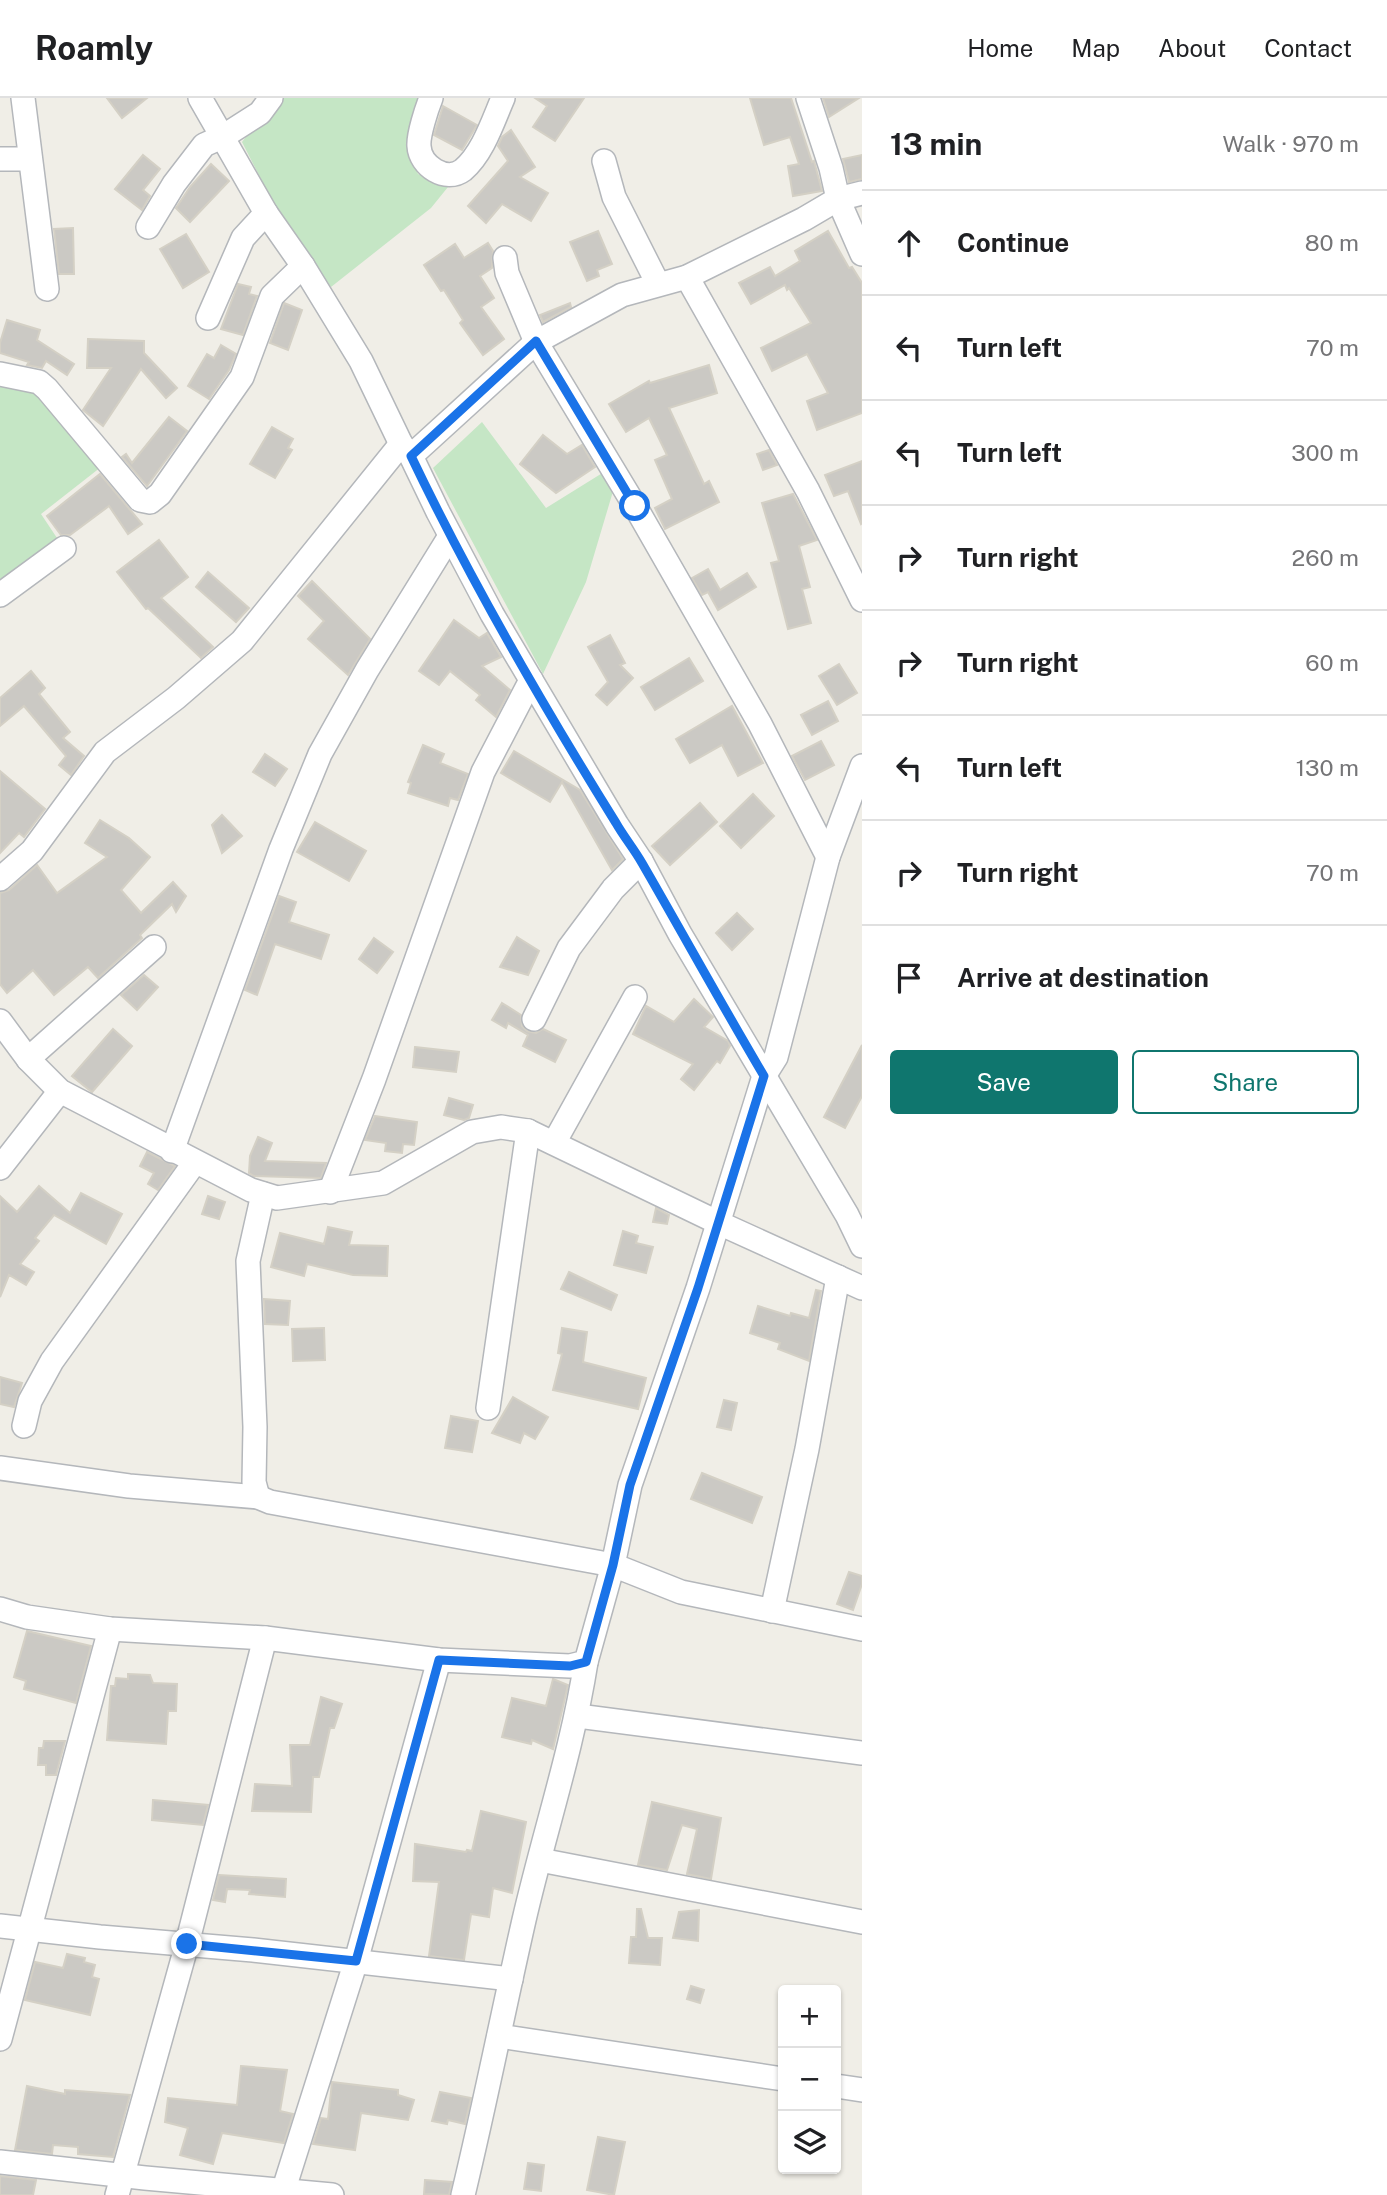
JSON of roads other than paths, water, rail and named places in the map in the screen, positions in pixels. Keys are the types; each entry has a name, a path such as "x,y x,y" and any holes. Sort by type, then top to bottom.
{"street":[{"path":"23,98 47,289"},
{"path":"200,98 266,213 303,266 361,361 492,614 641,861 862,1246"},
{"path":"148,227 174,184 204,145 261,113 271,98"},
{"path":"431,98 419,146 424,161 438,173 450,176 461,171 473,158 503,98"},
{"path":"808,98 831,168 838,199 862,254"},
{"path":"0,159 30,159"},
{"path":"604,161 614,197 658,284"},
{"path":"0,879 32,851 105,752 176,698 242,641 406,450 536,341 622,295 687,277 804,219 838,199 862,193"},
{"path":"208,318 243,237 266,213"},
{"path":"505,258 507,273 536,341 754,712 828,857"},
{"path":"0,374 39,382 140,500 150,502 160,494 242,377 272,296 303,266"},
{"path":"687,277 808,492 862,600"},
{"path":"172,1150 281,849 320,754 367,670 450,536"},
{"path":"1,593 65,548"},
{"path":"330,1192 374,1079 483,772 531,680"},
{"path":"463,2195 540,1860 578,1716 586,1662 613,1565 630,1485 719,1223 764,1076 776,1057 828,857 862,766"},
{"path":"534,1019 569,948 613,889 641,861"},
{"path":"28,1059 154,947"},
{"path":"554,1143 635,997"},
{"path":"0,1021 28,1059 60,1091 195,1162 263,1194 277,1198 383,1183 472,1132 501,1127 528,1130 719,1223 862,1288"},
{"path":"0,1168 60,1091"},
{"path":"488,1408 528,1130"},
{"path":"24,1426 38,1382 195,1162"},
{"path":"258,1497 254,1482 255,1427 248,1261 263,1194"},
{"path":"772,1611 807,1449 838,1277"},
{"path":"0,1468 129,1486 258,1497 270,1502 613,1565 681,1592 862,1629"},
{"path":"0,1609 27,1617 110,1629 265,1638 439,1660 570,1666 586,1662"},
{"path":"0,2039 110,1629"},
{"path":"119,2185 187,1944 265,1638"},
{"path":"282,2192 356,1961 439,1660"},
{"path":"578,1716 862,1753"},
{"path":"540,1860 862,1922"},
{"path":"0,1926 512,1979"},
{"path":"499,2036 778,2078"},
{"path":"841,2087 862,2090"},
{"path":"0,2162 119,2185 332,2195"}]}
